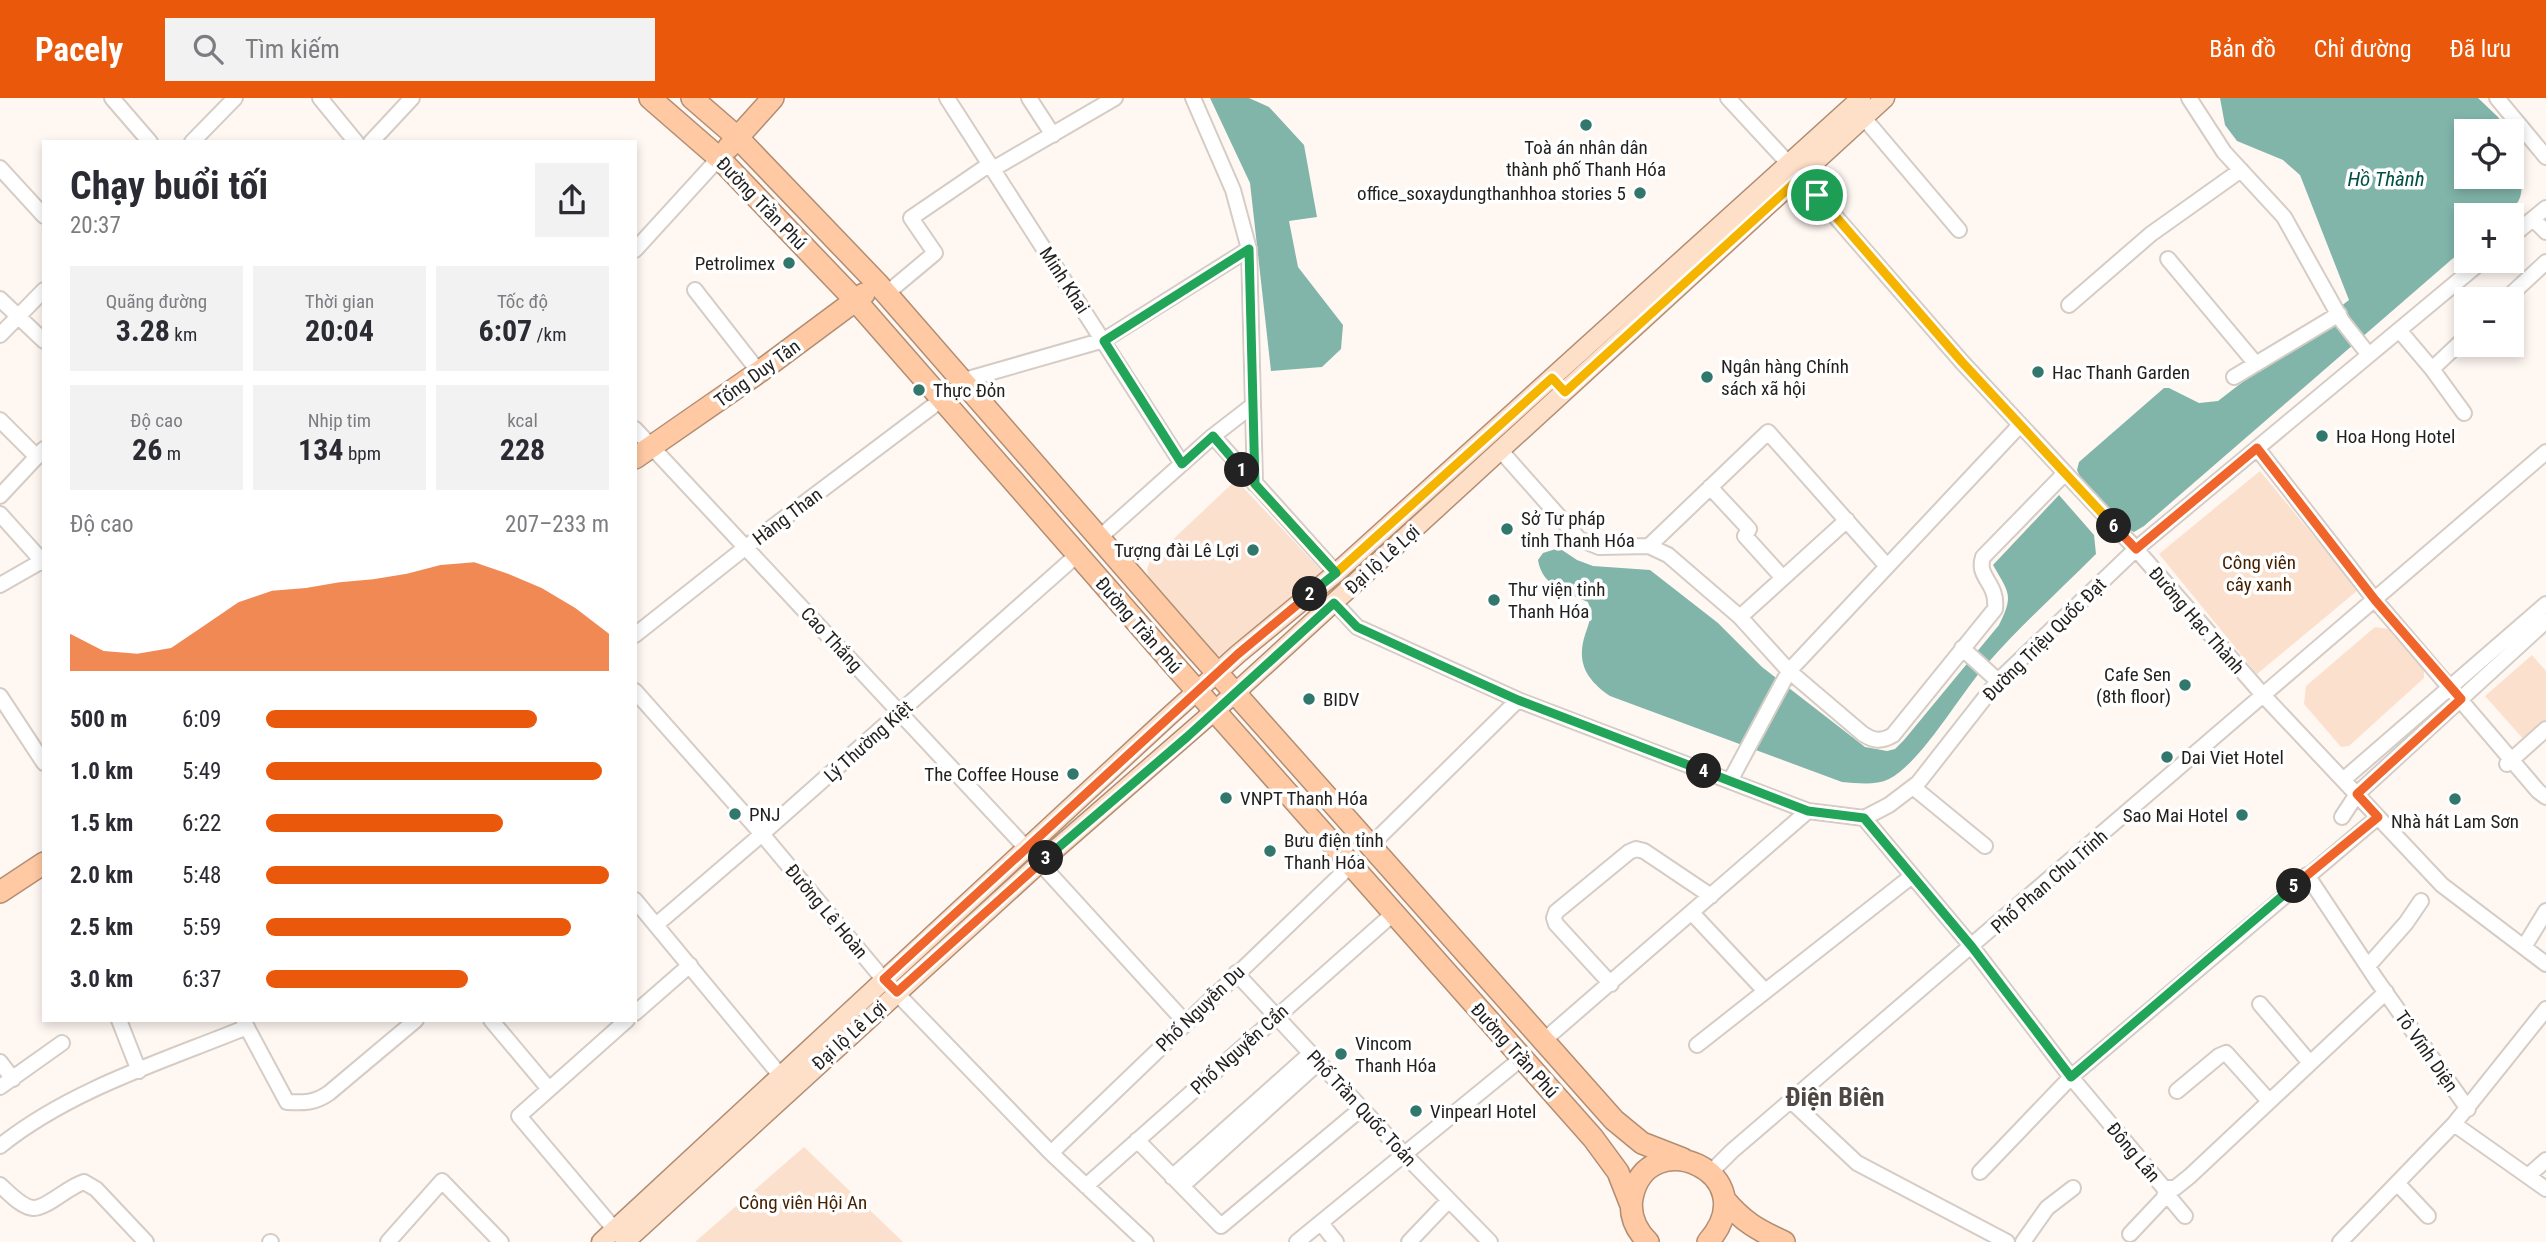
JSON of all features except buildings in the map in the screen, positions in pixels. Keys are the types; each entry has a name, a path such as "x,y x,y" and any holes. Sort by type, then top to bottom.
{"highway":[{"name":"Đường Trần Phú","path":"650,98 719,158 856,301 1593,1138 1618,1172 1631,1205 1633,1220 1640,1234 1648,1242"},
{"name":"Đường Trần Phú","path":"692,98 737,137 881,289 1614,1120 1642,1143 1698,1163 1711,1172"},
{"path":"719,158 774,98"},
{"name":"Tống Duy Tân","path":"644,453 856,301 881,289"},
{"path":"941,400 961,382"},
{"path":"0,892 42,864"},
{"path":"1436,962 1457,944"},
{"path":"1631,1205 1634,1190 1647,1171 1668,1160 1683,1159"},
{"path":"1708,1242 1718,1230 1724,1215 1724,1199 1720,1185 1711,1172"},
{"path":"1724,1199 1739,1217 1754,1228 1784,1242"}],"main road":[{"name":"Đại lộ Lê Lợi","path":"616,1239 780,1074 1040,863 1215,711 1501,451 1795,170 1861,98"},
{"name":"Đại lộ Lê Lợi","path":"616,1239 891,986 1027,849 1217,673 1336,573 1552,378 1795,170 1864,118 1885,98"},
{"path":"1552,378 1565,392"}],"street":[{"path":"112,98 148,140"},
{"path":"194,140 235,98"},
{"path":"320,98 354,140"},
{"path":"373,140 412,98"},
{"name":"Minh Khai","path":"947,98 1182,464"},
{"path":"1030,98 1053,135"},
{"path":"1193,98 1233,190 1249,249 1255,484"},
{"name":"Đường Hạc Thành","path":"1728,98 1795,170 1962,362 2136,549 2263,695 2442,885 2546,964"},
{"path":"2189,98 2224,152 2291,228 2340,317 2365,351"},
{"path":"2497,98 2546,157"},
{"path":"881,289 935,253 911,218 991,166 1053,135 1110,99"},
{"path":"1864,118 1959,230"},
{"path":"637,248 719,158"},
{"path":"0,167 42,214"},
{"path":"2069,305 2151,234 2241,170"},
{"path":"2524,226 2546,208"},
{"path":"2533,219 2546,232"},
{"path":"961,382 1104,341 1249,249"},
{"path":"2168,259 2256,364"},
{"path":"2519,287 2546,262"},
{"name":"Đường Triệu Quốc Đạt","path":"1864,818 1889,805 1913,787 1994,677 2136,549 2257,448 2365,351 2399,330 2468,273"},
{"path":"695,290 759,372"},
{"path":"0,335 42,291"},
{"path":"0,299 42,339"},
{"path":"2234,376 2340,317"},
{"path":"2399,330 2432,369 2464,414"},
{"path":"2432,369 2454,348"},
{"name":"Hàng Than","path":"637,633 746,547 941,400"},
{"path":"1099,538 1213,436 1253,405"},
{"path":"0,420 40,453 0,496"},
{"path":"1730,781 1789,671 2020,425"},
{"path":"1649,546 1768,432 1886,565"},
{"name":"Cao Thắng","path":"637,434 644,453 746,547 1027,849"},
{"path":"1213,436 1336,573"},
{"path":"2257,448 2375,600 2461,699 2511,762 2546,797"},
{"path":"1501,451 1579,539 1599,547 1649,546 1668,555 1740,617 1789,671 1873,740 1884,740 1892,735 1995,609 1997,598 1994,587 1983,575 1983,557 2065,474"},
{"name":"Phố Phan Chu Trinh","path":"1711,1172 2546,452"},
{"path":"1710,487 1749,529 1745,536 1783,578"},
{"path":"0,514 42,561"},
{"path":"1740,617 1847,520"},
{"name":"Lý Thường Kiệt","path":"656,925 1077,555"},
{"path":"0,585 42,563"},
{"path":"1334,603 1357,627 1518,700 1808,811 1864,818"},
{"path":"2343,780 2546,604"},
{"path":"2342,817 2357,794 2546,621"},
{"path":"1962,648 1994,677"},
{"name":"Đường Lê Hoàn","path":"637,693 762,834 891,986 1051,1153 1146,1242"},
{"path":"0,696 42,760"},
{"path":"1370,846 1518,700"},
{"path":"2511,762 2546,729"},
{"path":"2511,762 2546,736"},
{"path":"1913,787 1985,846"},
{"path":"1544,1041 1808,811"},
{"path":"1980,1172 2071,1077 2378,817"},
{"name":"Đông Lân","path":"1864,818 1972,947 2071,1077 2168,1189 2175,1188 2190,1176 2386,992"},
{"path":"1611,984 1556,924 1556,912 1636,849 1644,851 1711,896"},
{"path":"1040,863 1185,1022"},
{"name":"Phố Nguyễn Du","path":"1051,1153 1351,865"},
{"name":"Tô Vĩnh Diện","path":"2307,875 2468,1108 2340,1242"},
{"path":"1697,1045 1912,876"},
{"path":"2368,966 2406,923 2421,901"},
{"path":"637,902 780,1074"},
{"path":"2524,947 2546,911"},
{"name":"Phố Nguyễn Cẩn","path":"1086,1186 1394,913"},
{"path":"1692,913 1765,991"},
{"path":"637,1011 690,965"},
{"name":"Phố Trần Quốc Toản","path":"1236,973 1490,1242"},
{"path":"2260,1004 2310,1063"},
{"path":"2468,1108 2546,1009"},
{"path":"120,1022 139,1071"},
{"path":"0,1146 44,1116 246,1024 287,1102 307,1103 319,1100 414,1022"},
{"path":"493,1022 549,1089"},
{"path":"616,1239 519,1116 625,1022"},
{"path":"0,1087 62,1043"},
{"path":"2177,1091 2226,1053 2269,1101"},
{"path":"1177,1181 1315,1057"},
{"path":"1297,1242 1522,1058"},
{"path":"0,1062 13,1079"},
{"path":"1791,1101 1857,1163 2007,1242"},
{"path":"1137,1140 1221,1226 1362,1108"},
{"path":"2454,1124 2546,1189"},
{"path":"2529,1175 2546,1160"},
{"path":"388,1242 442,1181 501,1242"},
{"path":"0,1185 23,1204 33,1208 43,1205 72,1185 84,1182 96,1189 146,1242"},
{"path":"2397,1183 2428,1216"},
{"path":"2024,1242 2047,1208 2073,1188"},
{"path":"2168,1189 2170,1198 2185,1216"},
{"path":"2130,1234 2163,1199 2168,1189"},
{"path":"1409,1242 1449,1200"},
{"path":"1321,1223 1336,1242"}],"green space":[{"name":"Công viên cây xanh","path":"2260,471 2358,590 2257,674 2159,554"},
{"path":"1236,480 1323,572 1234,653 1225,657 1217,655 1149,579 1147,569 1150,561"},
{"path":"2375,627 2388,629 2424,671 2424,678 2349,746 2341,747 2304,704 2306,686"},
{"path":"2532,655 2546,671 2546,724 2526,742 2485,696"},
{"name":"Công viên Hội An","path":"804,1147 903,1242 695,1242"}],"water":[{"path":"1210,98 1249,98 1269,107 1304,145 1317,217 1289,221 1298,267 1343,325 1341,349 1322,367 1271,371 1250,183"},
{"name":"Hồ Thành","path":"2220,98 2478,98 2499,119 2454,119 2454,189 2522,189 2521,194 2517,203 2454,203 2454,257 2134,532 2127,529 2080,477 2077,470 2079,462 2164,388 2199,403 2218,401 2349,300 2300,175 2283,160 2237,141 2225,125"},
{"path":"2059,495 2094,535 2096,554 1986,665 1914,759 1889,779 1878,783 1842,782 1610,696 1595,684 1583,662 1583,645 1590,615 1588,602 1550,582 1540,569 1538,560 1543,553 1559,548 1577,560 1593,566 1650,570 1718,623 1762,667 1865,747 1887,751 1895,749 1904,740 1999,625 2007,607 2008,594 1993,565"}],"place":[{"name":"Toà án nhân dân thành phố Thanh Hóa","path":"1586,125"},
{"name":"office_soxaydungthanhhoa stories 5","path":"1640,193"},
{"name":"Petrolimex","path":"789,263"},
{"name":"Hac Thanh Garden","path":"2038,372"},
{"name":"Ngân hàng Chính sách xã hội","path":"1707,377"},
{"name":"Thực Đỏn","path":"919,390"},
{"name":"Hoa Hong Hotel","path":"2322,436"},
{"name":"Sở Tư pháp tỉnh Thanh Hóa","path":"1507,529"},
{"name":"Tượng đài Lê Lợi","path":"1253,550"},
{"name":"Thư viện tỉnh Thanh Hóa","path":"1494,600"},
{"name":"Cafe Sen (8th floor)","path":"2185,685"},
{"name":"BIDV","path":"1309,699"},
{"name":"Dai Viet Hotel","path":"2167,757"},
{"name":"The Coffee House","path":"1073,774"},
{"name":"VNPT Thanh Hóa","path":"1226,798"},
{"name":"Nhà hát Lam Sơn","path":"2455,799"},
{"name":"PNJ","path":"735,814"},
{"name":"Sao Mai Hotel","path":"2242,815"},
{"name":"Bưu điện tỉnh Thanh Hóa","path":"1270,851"},
{"name":"Vincom Thanh Hóa","path":"1341,1054"},
{"name":"Vinpearl Hotel","path":"1416,1111"}],"district":[{"name":"Điện Biên","path":"1835,1097"}],"route":[{"path":"1817,195 1801,177 1565,392 1552,378 1336,573 1255,484 1213,436 1182,464 1104,341 1249,249 1255,484 1295,528 1336,573 1238,654 884,979 897,992 1040,863 1187,737 1334,603 1357,627 1518,700 1808,811 1864,818 1972,947 2071,1077 2378,817 2357,794 2461,699 2375,600 2257,448 2136,549 1962,362 1817,195"}]}
